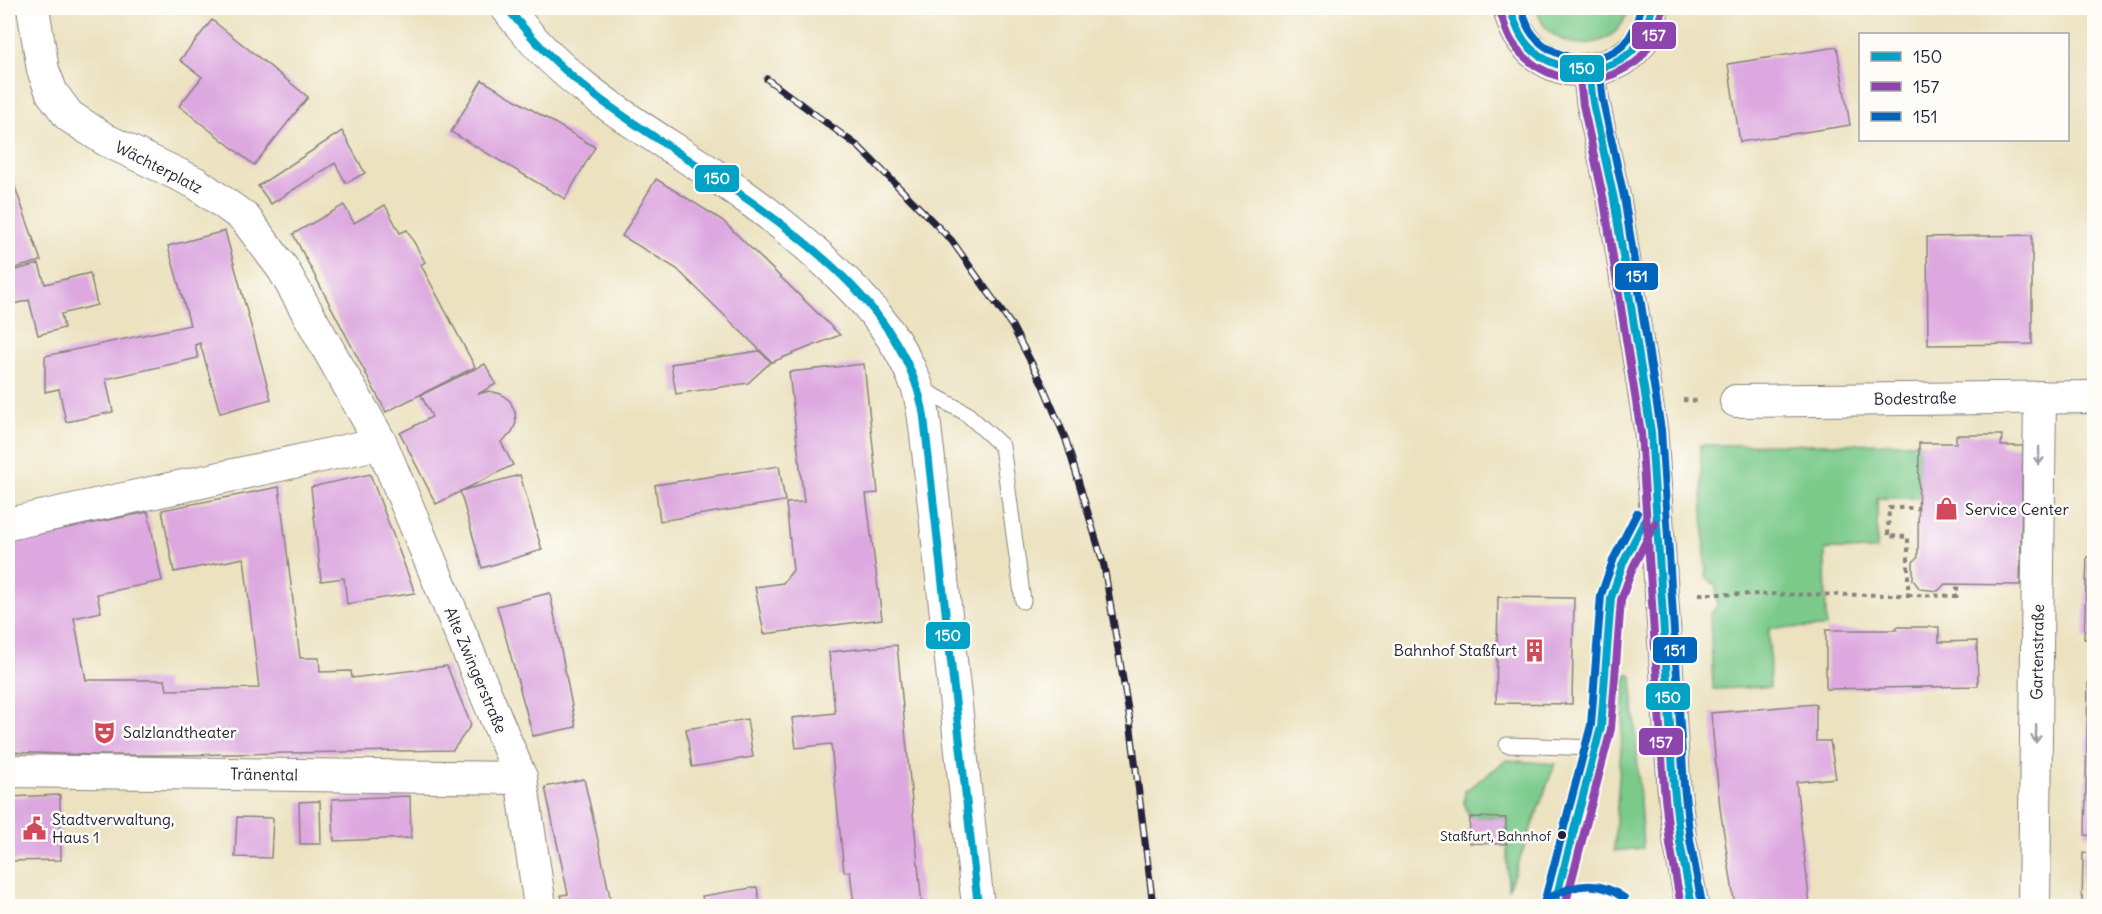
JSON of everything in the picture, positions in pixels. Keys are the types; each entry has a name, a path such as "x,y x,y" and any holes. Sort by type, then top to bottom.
{"main road":[{"path":"1510,8 1518,33 1536,55 1548,63 1561,67 1588,70 1603,67 1629,52 1647,28 1652,8"},
{"path":"1588,70 1612,192 1647,400 1656,500 1676,805 1692,906"}],"street":[{"name":"Wächterplatz","path":"33,8 43,70 52,93 69,116 106,140 196,183 245,218 283,269 381,443"},
{"path":"507,8 540,49 575,82 620,115 716,176 815,251 863,298 898,343 917,386 928,451 978,906"},
{"name":"Gartenstraße","path":"2034,906 2040,397"},
{"name":"Bodestraße","path":"1736,400 2094,397"},
{"path":"8,524 381,443"},
{"name":"Alte Zwingerstraße","path":"381,443 521,778 540,906"},
{"name":"Tränental","path":"8,771 521,778"}],"lane":[{"path":"917,386 966,413 1002,446 1023,601"},
{"path":"1555,906 1601,727 1611,598 1623,562 1656,500"},
{"path":"1507,745 1595,748"},
{"path":"1555,906 1570,897 1589,894 1609,898 1618,906"}],"path":[{"path":"1647,400 1736,400"},
{"path":"1908,595 1908,537 1888,536 1889,508 1919,508"},
{"path":"1662,591 1717,595 1957,596 1957,584"}],"green space":[{"path":"1537,8 1628,8 1622,24 1611,35 1598,42 1582,44 1567,42 1554,35 1543,24"},
{"path":"1919,443 1919,498 1877,498 1877,550 1825,549 1826,627 1769,628 1770,687 1713,689 1710,615 1717,606 1716,586 1706,577 1700,445"},
{"path":"1626,674 1632,676 1643,848 1614,851"},
{"path":"1507,760 1555,764 1508,890 1506,818 1470,817 1464,803 1465,791"}],"building":[{"path":"212,20 308,97 254,165 179,106 202,77 180,60"},
{"path":"1837,47 1850,125 1740,142 1728,64"},
{"path":"482,80 595,147 565,199 451,132"},
{"path":"342,131 365,173 346,183 335,163 271,204 258,186"},
{"path":"8,167 41,261 8,270"},
{"path":"656,179 722,220 840,335 772,362 677,269 622,236"},
{"path":"344,205 354,223 385,205 400,233 407,230 425,262 421,265 475,367 386,412 293,234"},
{"path":"225,231 271,399 220,413 200,343 195,345 198,358 106,379 113,412 66,422 59,389 45,392 45,356 190,325 168,246"},
{"path":"2032,235 2032,344 1928,345 1927,237"},
{"path":"39,264 45,284 90,273 97,305 61,314 64,328 38,335 29,300 14,304 8,272"},
{"path":"759,351 771,362 748,383 676,394 671,364"},
{"path":"485,364 496,384 478,394 489,391 501,394 510,401 515,412 516,423 511,434 501,442 513,465 436,504 400,433 432,417 421,395"},
{"path":"864,364 878,493 866,494 882,619 764,634 755,587 783,583 793,570 786,503 804,502 789,372"},
{"path":"1956,435 2002,435 2001,446 2023,446 2020,585 1945,584 1938,591 1920,589 1913,580 1913,562 1918,557 1919,443 1956,443"},
{"path":"2092,440 2094,440 2094,498 2092,498"},
{"path":"779,466 785,501 660,521 655,485"},
{"path":"370,474 415,593 347,604 344,578 321,581 311,487"},
{"path":"520,475 542,550 482,568 460,491"},
{"path":"279,487 300,658 319,658 320,672 351,671 352,678 447,666 471,725 453,750 175,755 8,752 8,540 148,512 162,581 97,594 101,612 74,618 86,680 165,680 167,690 259,688 244,558 174,572 162,510"},
{"path":"2087,557 2094,557 2094,639 2084,639"},
{"path":"550,593 576,727 533,736 497,606"},
{"name":"Bahnhof Staßfurt","path":"1498,597 1574,598 1572,704 1496,703"},
{"path":"1897,627 1939,627 1939,642 1977,641 1978,686 1826,689 1826,630 1897,630"},
{"path":"897,645 922,906 854,906 850,871 844,872 831,744 796,748 792,718 835,713 829,652"},
{"path":"2088,683 2094,683 2094,836 2085,835"},
{"path":"1816,704 1816,741 1830,741 1836,778 1796,782 1810,906 1735,906 1720,808 1711,713"},
{"path":"747,719 753,757 692,767 686,729"},
{"path":"584,779 612,906 564,906 561,895 568,894 545,787"},
{"name":"Stadtverwaltung, Haus 1","path":"60,795 61,860 8,861 8,797"},
{"path":"410,796 411,838 334,841 332,799"},
{"path":"320,801 321,844 300,844 299,802"},
{"path":"237,817 273,818 271,858 235,857"},
{"path":"1470,817 1506,818 1506,844 1469,843"},
{"path":"2083,853 2094,854 2094,906 2082,906"},
{"path":"757,887 760,906 704,906 702,896"}],"railway":[{"path":"767,79 859,147 952,241 1012,326 1041,381 1066,440 1104,566 1130,721 1153,906"}],"transit line":[{"name":"150","path":"507,8 551,57 588,90 744,197 794,234 840,274 879,317 908,365 924,417 978,906"},
{"name":"150","path":"1510,8 1520,34 1529,47 1541,57 1570,68 1587,69 1617,62 1630,53 1641,38 1652,8"},
{"name":"151","path":"1521,8 1529,29 1537,40 1560,54 1587,59 1600,57 1623,45 1632,32 1641,8"},
{"name":"157","path":"1500,12 1512,42 1522,54 1547,72 1577,80 1608,76 1636,61 1651,43 1662,11"},
{"name":"151","path":"1599,69 1603,101 1624,197 1661,430 1684,786 1690,840 1702,904"},
{"name":"150","path":"1589,70 1593,103 1614,199 1651,432 1674,787 1680,842 1692,906"},
{"name":"157","path":"1579,71 1583,105 1604,201 1641,433 1664,788 1670,844 1681,906"},
{"name":"151","path":"1544,903 1591,725 1601,595 1614,558 1637,513"},
{"name":"150","path":"1554,906 1601,727 1611,598 1623,563 1646,518"},
{"name":"157","path":"1565,906 1611,729 1621,600 1633,567 1655,523"},
{"name":"151","path":"1551,897 1579,886 1597,886 1606,888 1624,898"}],"place":[{"name":"Service Center","path":"1947,509"},
{"name":"Bahnhof Staßfurt","path":"1535,650"},
{"name":"Salzlandtheater","path":"105,732"},
{"name":"Stadtverwaltung, Haus 1","path":"34,828"},
{"name":"Staßfurt, Bahnhof","path":"1562,835"}]}
